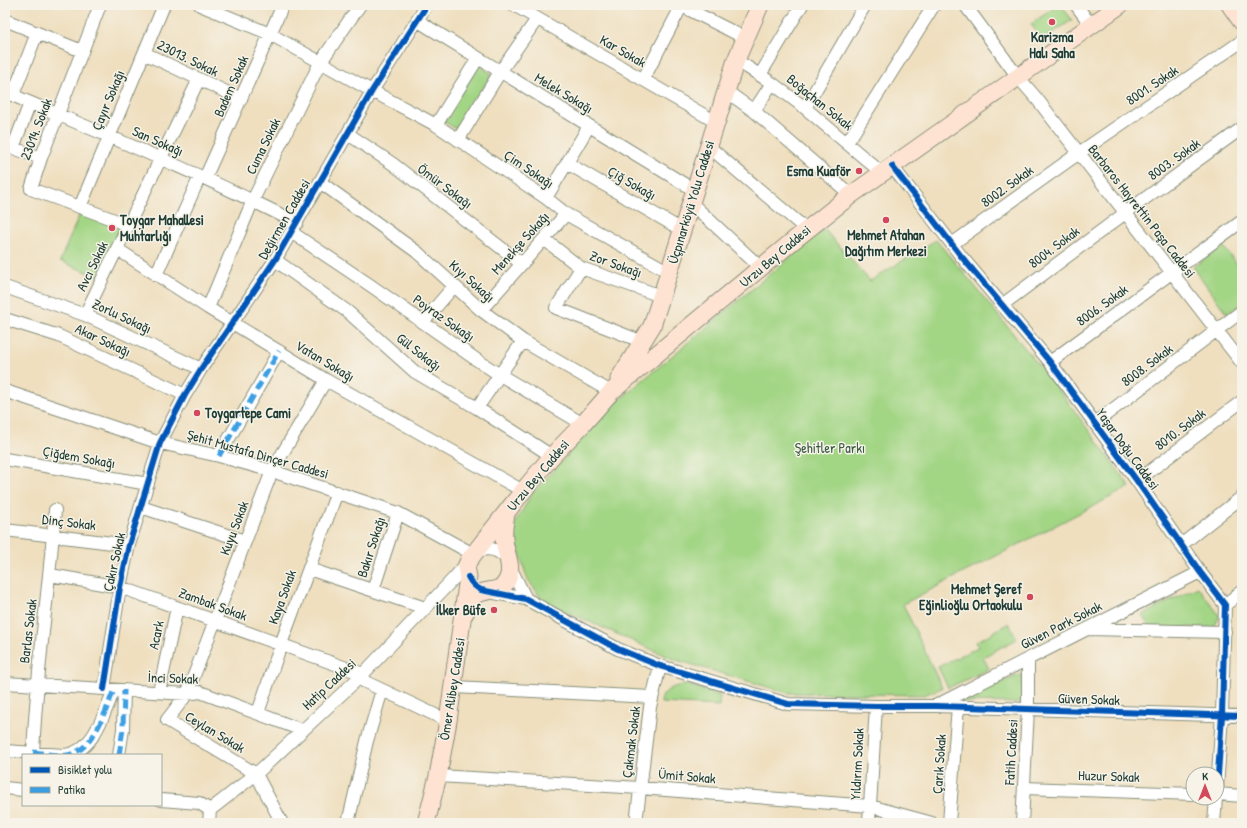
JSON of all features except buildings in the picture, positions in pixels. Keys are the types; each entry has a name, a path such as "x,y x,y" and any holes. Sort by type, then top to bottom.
{"main road":[{"name":"Üçpınarköyü Yolu Caddesi","path":"610,392 652,326 736,60 760,5"},
{"name":"Urzu Bey Caddesi","path":"470,564 523,491 552,456 583,424 610,392 806,230 851,195 1120,5"},
{"path":"1230,5 1242,22"},
{"path":"462,618 472,598 478,593 501,587 509,576 510,569 504,538 506,513"},
{"name":"Ömer Alibey Caddesi","path":"426,823 438,776 454,687 470,564"}],"street":[{"name":"23014. Sokak","path":"100,5 41,158 31,189 128,225"},
{"name":"Çayır Sokağı","path":"80,207 164,5"},
{"name":"Badem Sokak","path":"156,275 202,177 241,100 283,5"},
{"name":"Cuma Sokak","path":"208,308 253,200 320,63 360,5"},
{"name":"Değirmen Caddesi","path":"160,443 185,395 232,322 275,260 372,91 427,5"},
{"name":"Kar Sokak","path":"514,5 716,122"},
{"path":"643,80 682,5 745,38"},
{"path":"760,75 802,5"},
{"path":"805,108 865,5"},
{"path":"847,143 934,5"},
{"name":"Barbaros Hayrettin Paşa Caddesi","path":"965,5 1018,77 1242,363"},
{"path":"1076,5 1091,25"},
{"name":"Çim Sokağı","path":"207,6 270,34 320,63 436,125 546,198 566,214 669,272"},
{"path":"458,140 500,72 537,19"},
{"path":"5,20 82,51"},
{"name":"Melek Sokağı","path":"418,21 589,126 692,196 761,268"},
{"path":"9,94 37,33"},
{"name":"8001. Sokak","path":"1079,153 1242,41"},
{"name":"23013. Sokak","path":"144,53 241,100"},
{"path":"436,125 478,58"},
{"name":"Boğaçhan Sokak","path":"736,60 772,83 847,143 887,169"},
{"name":"Avcı Sokak","path":"85,314 199,79"},
{"path":"754,111 772,83"},
{"path":"726,92 754,111 851,195"},
{"name":"San Sokağı","path":"9,94 160,158 253,200 294,227"},
{"path":"30,103 9,146 41,158"},
{"path":"546,198 589,126"},
{"name":"8003. Sokak","path":"1125,214 1242,128"},
{"name":"Ömür Sokağı","path":"348,134 393,164 522,264"},
{"path":"708,146 806,230"},
{"name":"8002. Sokak","path":"952,244 1079,153"},
{"name":"Çiğ Sokağı","path":"567,163 682,230"},
{"name":"Yaşar Doğu Caddesi","path":"887,169 952,244 1050,362 1225,605"},
{"name":"Kıyı Sokağı","path":"320,182 417,252 481,310 523,341 610,392"},
{"name":"Menekşe Sokağı","path":"481,310 566,214"},
{"name":"8004. Sokak","path":"1002,305 1125,214"},
{"name":"8006. Sokak","path":"1050,362 1242,221"},
{"name":"Poyraz Sokağı","path":"294,227 370,284 500,375 583,424"},
{"name":"Zor Sokağı","path":"544,239 581,268 661,296"},
{"name":"Vatan Sokağı","path":"116,249 208,308 326,380 523,491"},
{"name":"Gül Sokağı","path":"275,260 348,312 415,372 477,408 552,456"},
{"path":"581,268 556,308 642,342"},
{"path":"423,322 454,286"},
{"name":"Zorlu Sokağı","path":"5,287 85,314 201,369"},
{"name":"8008. Sokak","path":"1095,423 1242,311"},
{"name":"Akar Sokağı","path":"5,319 59,336 185,395"},
{"path":"477,408 523,341"},
{"path":"219,456 279,351"},
{"name":"Kuyu Sokak","path":"187,694 244,541 272,471 326,380"},
{"name":"Şehit Mustafa Dinçer Caddesi","path":"5,391 160,443 219,456 272,471 398,513 470,564 470,582 475,587 481,590 526,599 618,648 660,666"},
{"name":"8010. Sokak","path":"1137,481 1242,401"},
{"name":"Çakır Sokak","path":"114,690 120,587 129,545 160,443"},
{"name":"Çiğdem Sokağı","path":"5,459 148,484"},
{"name":"Kaya Sokak","path":"258,713 281,644 337,492"},
{"path":"1181,545 1242,497"},
{"path":"141,507 244,541"},
{"name":"Barlas Sokak","path":"33,754 37,684 50,575 55,510"},
{"name":"Bakır Sokağı","path":"373,590 398,513"},
{"name":"Dinç Sokak","path":"5,530 129,545"},
{"path":"470,564 479,550 486,548 500,552 505,557 526,599"},
{"name":"Hatip Caddesi","path":"210,810 256,774 360,676 456,576 470,564"},
{"name":"Bakır Sokağı","path":"308,569 426,608"},
{"name":"Güven Park Sokak","path":"936,706 1200,572"},
{"name":"Zambak Sokak","path":"50,575 120,587 281,644 360,676 382,690 448,721"},
{"path":"1219,766 1222,715 1225,605 1242,592"},
{"name":"Acark","path":"159,692 177,607"},
{"path":"1086,629 1225,632"},
{"name":"Fatih Caddesi","path":"1022,823 1028,709 1028,659"},
{"name":"Çakmak Sokak","path":"636,823 652,697 660,666"},
{"name":"Güven Sokak","path":"660,666 788,704 958,706 1242,716"},
{"name":"İnci Sokak","path":"5,683 187,694 200,692 302,730"},
{"path":"454,687 652,697"},
{"path":"71,754 87,745 94,735 114,690"},
{"path":"114,690 123,729 119,754"},
{"path":"348,823 367,740 382,690"},
{"name":"Ceylan Sokak","path":"187,694 167,720 256,774"},
{"name":"Yıldırım Sokak","path":"869,823 876,706"},
{"name":"Çarık Sokak","path":"950,823 958,706"},
{"path":"5,751 33,754"},
{"path":"256,774 282,823"},
{"name":"Ümit Sokak","path":"438,776 640,788 870,806 932,823"},
{"path":"5,788 22,790"},
{"name":"Huzur Sokak","path":"1024,788 1185,794"},
{"path":"1225,795 1242,796"},
{"path":"162,800 200,802 210,810 209,823"},
{"path":"1214,823 1215,806"}],"green space":[{"name":"Karizma Halı Saha","path":"1058,5 1061,5 1072,20 1042,40 1031,24"},
{"path":"479,65 492,74 456,129 443,121"},
{"path":"81,211 120,227 99,277 60,261"},
{"name":"Şehitler Parkı","path":"824,229 870,281 936,240 1065,398 1130,487 903,604 942,688 924,695 788,693 673,659 543,601 527,578 512,528 532,494 612,406"},
{"path":"1223,246 1242,271 1242,303 1227,314 1193,267"},
{"path":"1198,587 1220,616 1214,627 1150,628 1142,615"},
{"path":"1009,623 1017,639 983,657 989,669 948,688 938,667 978,647 976,642"},
{"path":"1022,674 1024,703 959,702 958,699"},
{"path":"689,685 720,696 719,706 661,703 663,695 666,692 672,688"}],"marked path":[{"path":"219,456 279,351"},
{"path":"70,754 76,752 84,746 91,738 102,719 114,690"},
{"path":"119,754 123,729 124,690"},
{"path":"33,752 48,754"}],"cycle path":[{"path":"104,689 120,587 129,545 160,443 185,395 275,260 372,91 427,5"},
{"path":"892,166 961,256 1050,362 1225,605 1222,715 1219,766"},
{"path":"468,577 473,585 481,590 526,599 618,649 660,666 788,704 936,706 1242,716"}],"place":[{"name":"Karizma Halı Saha","path":"1052,22"},
{"name":"Esma Kuaför","path":"859,171"},
{"name":"Mehmet Atahan Dağıtım Merkezi","path":"886,220"},
{"name":"Toygar Mahallesi Muhtarlığı","path":"112,228"},
{"name":"Toygartepe Cami","path":"197,413"},
{"name":"Mehmet Şeref Eğinlioğlu Ortaokulu","path":"1030,597"},
{"name":"İlker Büfe","path":"494,610"}]}
